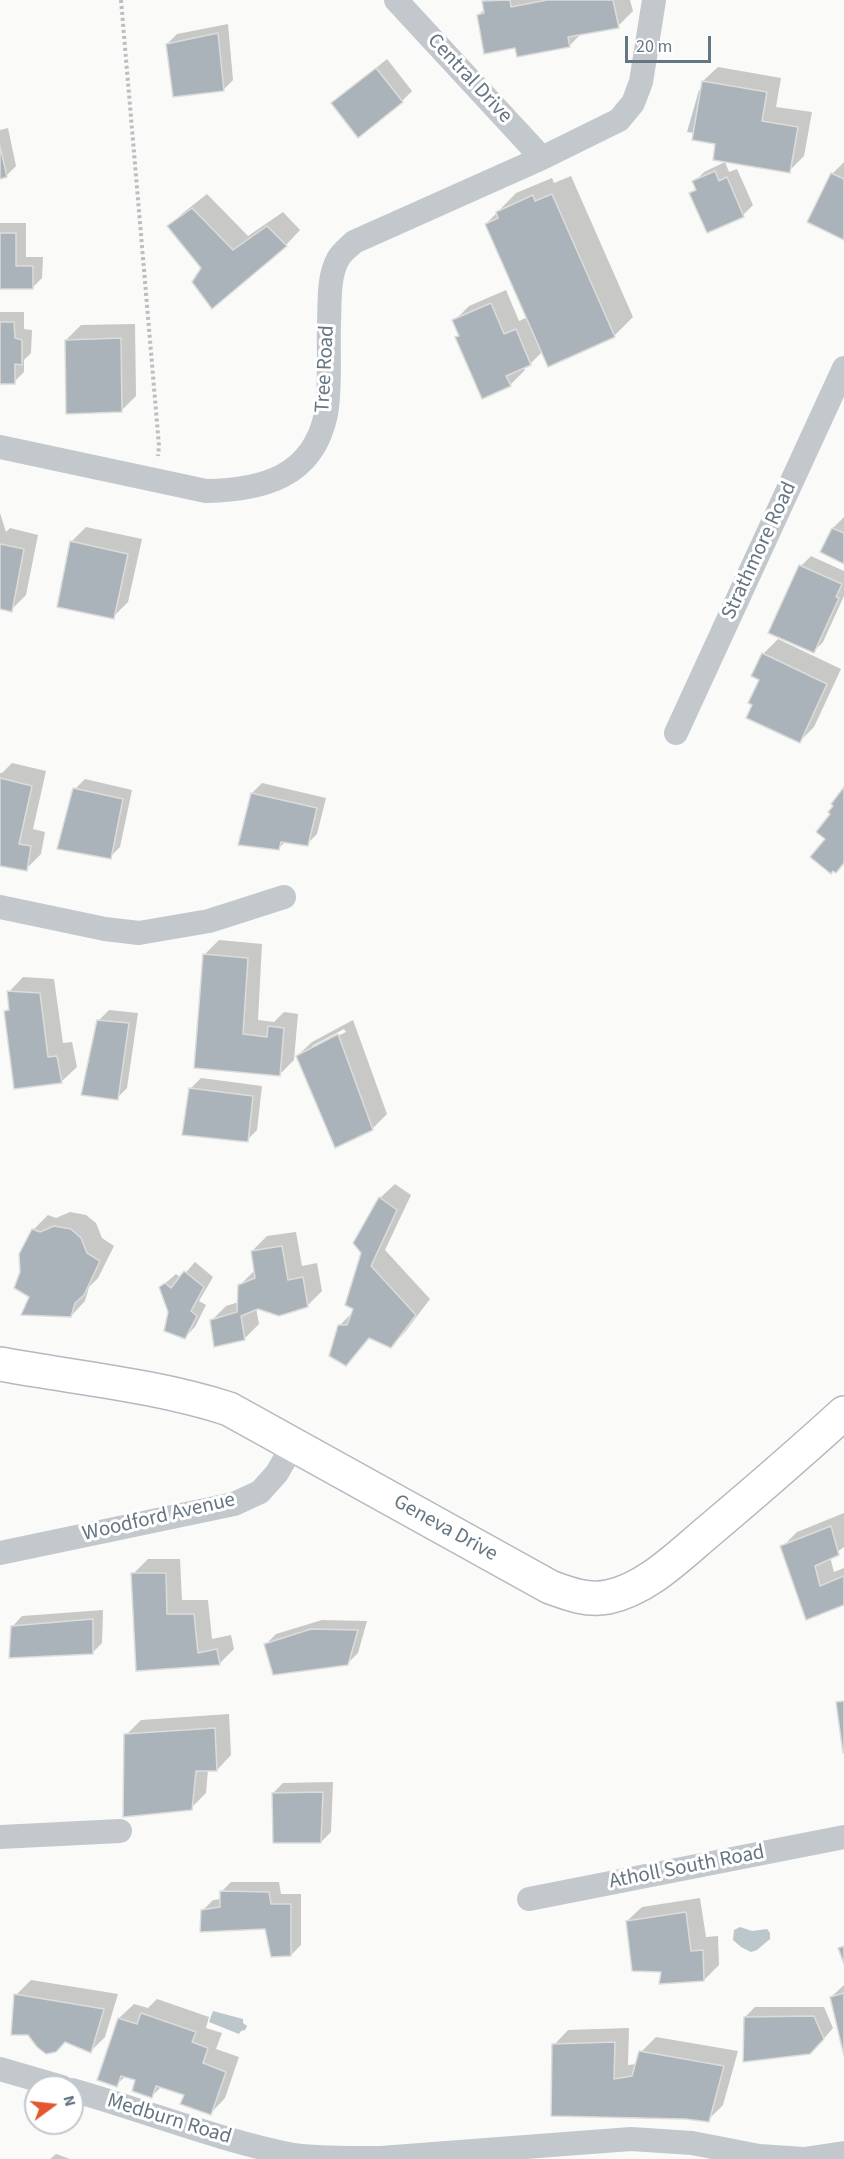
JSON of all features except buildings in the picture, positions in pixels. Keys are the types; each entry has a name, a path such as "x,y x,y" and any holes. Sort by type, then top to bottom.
{"street":[{"name":"Central Drive","path":"396,0 542,158"},
{"name":"Tree Road","path":"0,447 206,491 236,490 264,485 284,476 304,458 317,439 326,416 330,297 333,272 339,257 354,242 542,158 619,120 633,103 643,71 654,0"},
{"name":"Strathmore Road","path":"676,733 844,368"},
{"path":"0,907 105,929 140,933 174,929 209,921 284,897"},
{"name":"Geneva Drive","path":"0,1364 146,1389 209,1402 229,1409 550,1587 581,1598 607,1597 634,1587 663,1569 844,1413"},
{"name":"Woodford Avenue","path":"0,1553 234,1504 260,1492 277,1473 293,1445"},
{"path":"0,1837 120,1831"},
{"name":"Atholl South Road","path":"529,1899 844,1837"},
{"path":"0,2069 24,2076"},
{"name":"Medburn Road","path":"84,2094 212,2135 295,2156 345,2159 381,2158 631,2139 692,2143 759,2156 804,2159 844,2153"}],"path":[{"path":"121,0 159,446 155,480"}],"shaded area":[{"path":"699,90 705,91 694,133 687,132"},
{"path":"740,1927 752,1931 767,1929 770,1939 751,1952 733,1940 734,1930"},
{"path":"213,2011 243,2019 243,2023 247,2026 245,2030 239,2034 209,2022"}]}
